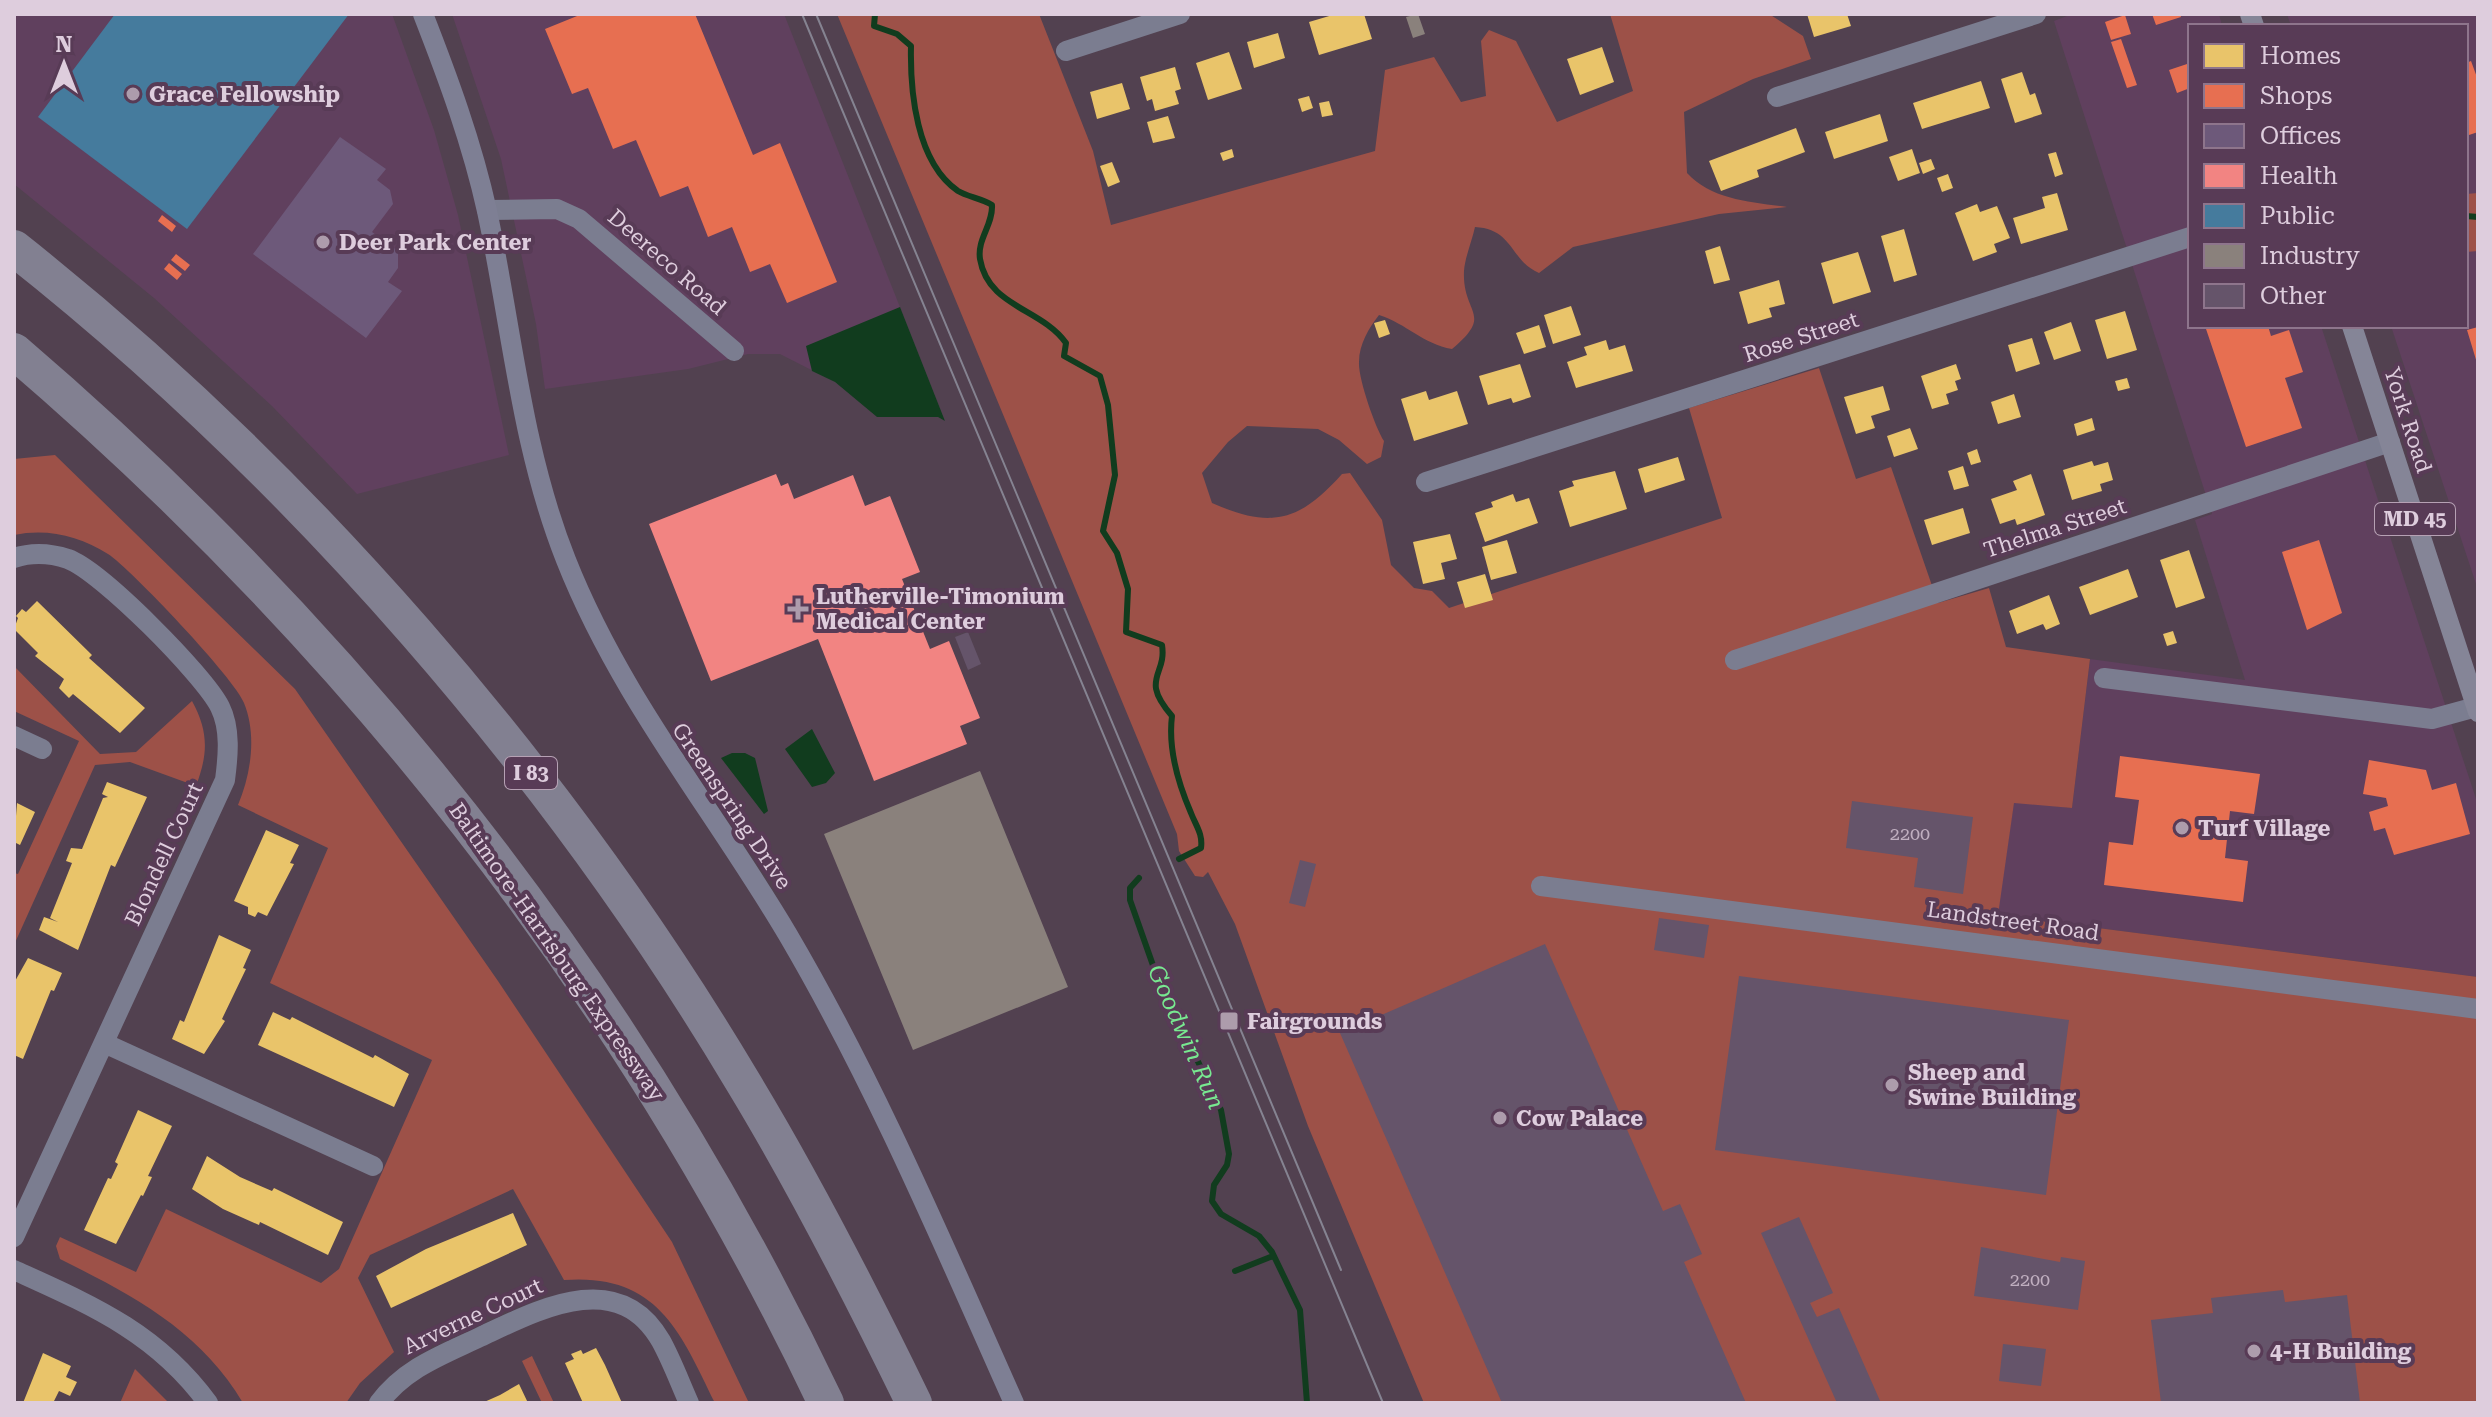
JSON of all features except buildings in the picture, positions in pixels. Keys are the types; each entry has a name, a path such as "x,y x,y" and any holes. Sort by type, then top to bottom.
{"highway":[{"name":"I 83","path":"14,248 157,369 314,522 456,679 522,762 686,990 743,1081 801,1181 914,1403"},
{"name":"Baltimore-Harrisburg Expressway","path":"14,351 97,422 256,577 393,728 494,856 619,1031 676,1122 734,1223 826,1403"}],"main road":[{"path":"423,14 463,124 487,210"},
{"name":"Greenspring Drive","path":"487,210 530,449 549,515 584,603 637,705 758,888 819,988 900,1146 1014,1403"},
{"name":"York Road","path":"2353,328 2477,710"}],"street":[{"path":"1066,51 1180,14"},
{"path":"1777,97 2036,14"},
{"name":"Deereco Road","path":"487,210 557,209 579,219 734,351"},
{"name":"Rose Street","path":"1426,482 2188,238"},
{"name":"Thelma Street","path":"1735,660 2390,442"},
{"name":"Blondell Court","path":"14,558 43,553 69,559 96,574 208,687 222,710 227,734 225,780 14,1237"},
{"path":"2104,678 2432,719 2477,710"},
{"path":"14,736 42,749"},
{"name":"Landstreet Road","path":"1541,886 2478,1009"},
{"path":"104,1043 373,1166"},
{"path":"14,1270 136,1330 168,1357 208,1403"},
{"name":"Arverne Court","path":"379,1403 397,1381 415,1367 532,1312 563,1301 586,1298 608,1301 647,1323 660,1340 689,1403"}],"shaded area":[{"path":"14,14 392,14 434,130 458,215 509,455 357,494 272,406 154,298 14,184"},
{"path":"452,14 784,14 945,421 938,417 877,417 835,382 780,354 748,354 688,369 545,389 536,324 501,159"},
{"path":"837,14 1039,14 1093,151 1111,225 1375,151 1385,70 1434,57 1461,102 1486,96 1481,41 1489,30 1516,41 1557,122 1633,91 1610,14 1769,14 1803,36 1811,59 1753,79 1684,112 1687,173 1720,194 1787,207 1719,214 1573,247 1539,273 1522,261 1497,233 1475,227 1464,271 1474,320 1465,337 1452,349 1379,315 1363,343 1359,369 1384,441 1381,457 1367,464 1339,440 1318,429 1247,426 1228,442 1202,473 1212,503 1251,516 1283,516 1298,511 1342,474 1350,473 1382,520 1391,565 1414,588 1432,591 1449,608 1722,518 1689,408 1819,368 1856,479 1891,467 1938,603 1989,588 2006,647 2090,659 2072,808 2014,803 1998,915 2478,977 2478,1403 1424,1403 1308,1126 1235,924 1208,872 1203,877 1195,876 1179,851 1177,834"},
{"path":"2072,14 2219,14 2222,24 2188,24 2188,328 2322,328 2478,805 2478,977 1997,915 2014,802 2072,808 2090,659 2245,680 2195,520 2212,514 2054,21"},
{"path":"2287,14 2478,14 2478,590 2392,328 2468,328 2468,24 2290,24"},
{"path":"2478,193 2478,251 2468,252 2468,194"},
{"path":"900,307 945,421 938,417 877,417 835,382 812,371 806,346"},
{"path":"55,455 295,689 498,981 672,1242 749,1403 715,1403 676,1331 661,1312 643,1297 622,1286 596,1280 564,1280 513,1189 370,1255 358,1278 394,1352 360,1383 346,1403 243,1403 226,1377 185,1335 138,1301 60,1259 56,1246 60,1237 136,1272 166,1209 321,1283 339,1269 432,1060 270,983 328,848 238,805 251,754 250,728 244,703 203,649 120,563 75,538 39,532 14,535 14,459"},
{"path":"14,666 100,754 136,752 192,701 198,712 205,743 196,786 130,762 95,765 14,945 14,873 18,874 79,741 14,711"},
{"path":"812,729 835,773 826,783 812,787 785,749"},
{"path":"732,753 745,753 755,758 768,811 764,814 721,758"},
{"path":"532,1356 554,1403 542,1403 522,1361"},
{"path":"135,1369 169,1403 120,1403"}],"waterway":[{"name":"Goodwin Run","path":"875,14 874,26 897,34 911,46 914,104 924,144 933,162 958,191 992,205 980,252 985,275 1004,297 1055,331 1066,343 1064,356 1100,376 1108,405 1115,475 1103,531 1117,553 1128,589 1126,632 1162,645 1163,655 1156,678 1157,693 1172,716 1171,740 1175,765 1201,838 1201,848 1179,859"},
{"path":"2468,216 2478,217"},
{"name":"Goodwin Run","path":"1139,878 1130,888 1130,900 1155,971 1221,1110 1229,1154 1227,1165 1214,1185 1212,1201 1221,1214 1259,1236 1272,1252 1300,1310 1307,1403"},
{"path":"1235,1271 1273,1256"}],"tram line":[{"path":"802,14 1383,1403"},
{"path":"816,14 1341,1270"}],"place":[{"name":"Grace Fellowship","path":"133,94"},
{"name":"Deer Park Center","path":"323,242"},
{"name":"Lutherville-Timonium Medical Center","path":"798,609"},
{"name":"Turf Village","path":"2182,828"},
{"name":"Fairgrounds","path":"1229,1021"},
{"name":"Sheep and Swine Building","path":"1892,1085"},
{"name":"Cow Palace","path":"1500,1118"},
{"name":"4-H Building","path":"2254,1351"}]}
